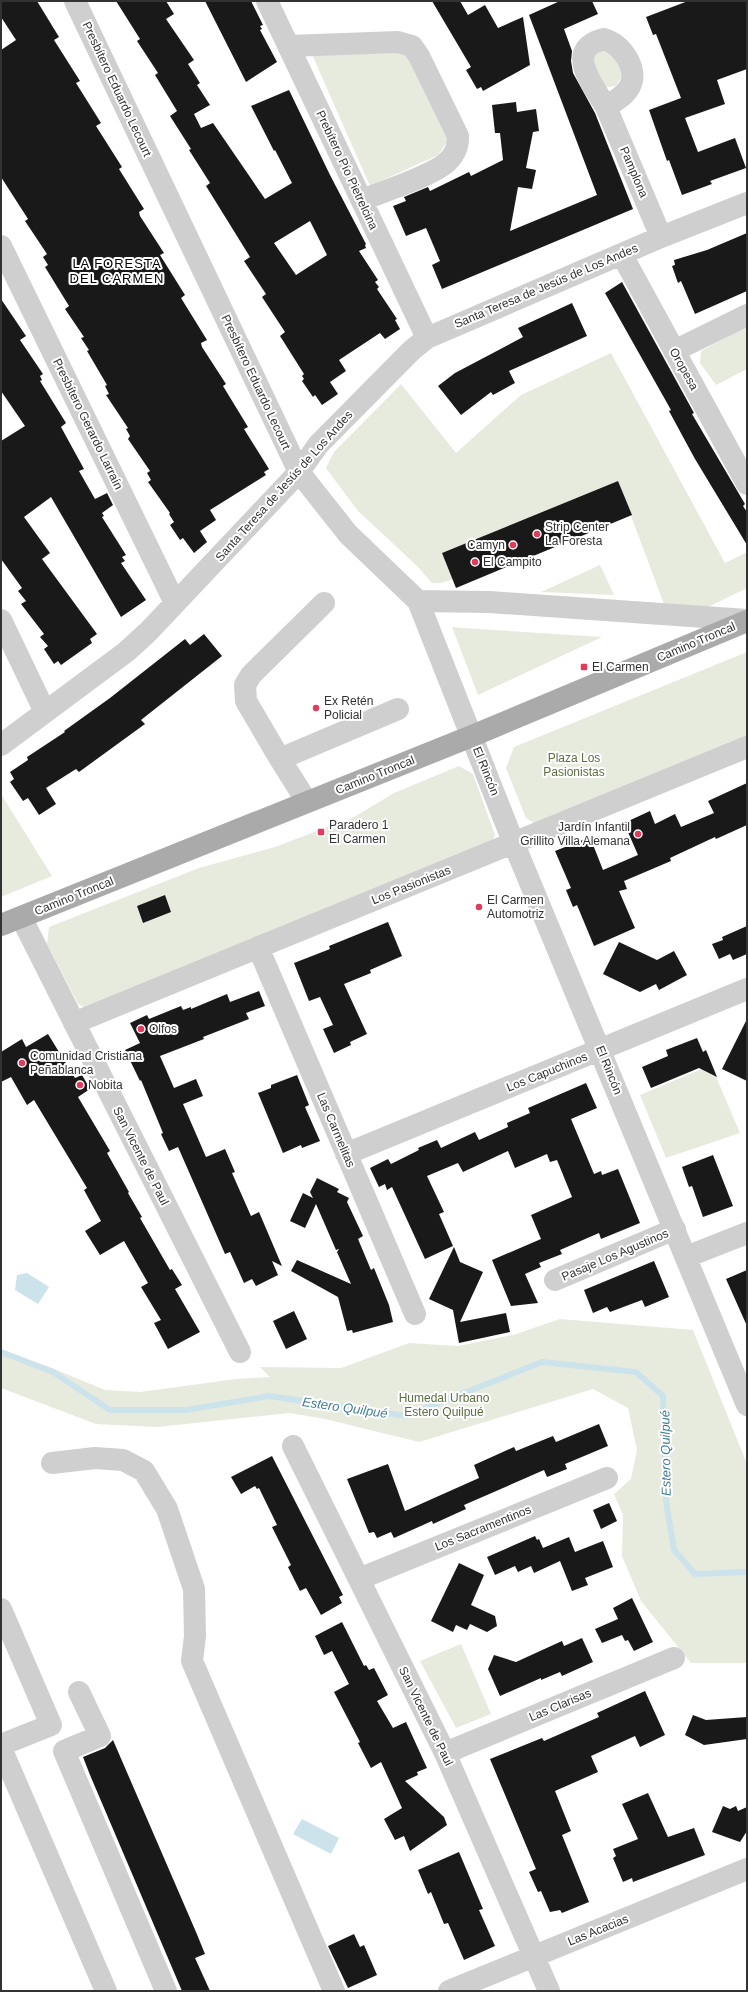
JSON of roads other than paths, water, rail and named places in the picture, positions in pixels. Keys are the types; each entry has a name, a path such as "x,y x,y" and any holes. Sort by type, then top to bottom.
{"main road":[{"name":"Camino Troncal","path":"11,921 472,736 747,620"}],"street":[{"name":"Presbítero Eduardo Lecourt","path":"75,1 299,472 348,534 418,601 472,736"},
{"name":"Prebítero Pío Pietrelcina","path":"267,1 427,338"},
{"path":"289,46 398,42 412,46 419,56 458,136 458,146 448,162 435,170 362,200"},
{"name":"Pamplona","path":"606,107 661,237"},
{"name":"Santa Teresa de Jesús de Los Andes","path":"1,745 126,652 148,632 299,472 318,445 412,350 427,338 661,237 747,203"},
{"name":"Presbítero Gerardo Larraín","path":"1,246 176,603"},
{"name":"Oropesa","path":"622,255 747,484"},
{"path":"674,351 747,315"},
{"path":"418,601 489,602 747,620"},
{"path":"308,802 280,760 246,701 245,685 251,675 324,603"},
{"path":"1,620 46,712"},
{"path":"280,760 398,709"},
{"name":"El Rincón","path":"472,736 514,844 747,1405"},
{"name":"Los Pasionistas","path":"74,1022 514,844 747,747"},
{"name":"San Vicente de Paul","path":"11,921 74,1022 240,1352"},
{"name":"Las Carmelitas","path":"258,947 415,1314"},
{"name":"Los Capuchinos","path":"346,1154 747,989"},
{"name":"Pasaje Los Agustinos","path":"555,1280 675,1229"},
{"path":"686,1257 747,1233"},
{"name":"San Vicente de Paul","path":"293,1446 445,1753 549,1991"},
{"path":"52,1463 95,1458 123,1460 144,1471 167,1510 194,1589 195,1636 192,1661 334,1991"},
{"name":"Los Sacramentinos","path":"359,1579 607,1478"},
{"path":"1,1609 51,1725 1,1746 106,1991"},
{"name":"Las Clarisas","path":"445,1753 674,1658"},
{"path":"79,1692 100,1736 64,1751 166,1991"},
{"name":"Las Acacias","path":"449,1991 747,1869"}],"water":[{"path":"27,1273 49,1287 38,1304 15,1290 17,1275"},
{"path":"302,1819 339,1838 331,1854 293,1834"}],"waterway":[{"name":"Estero Quilpué","path":"1,1352 53,1372 110,1410 186,1410 269,1396 406,1416 542,1362 636,1372 663,1396 666,1501 674,1550 695,1574 747,1572"}],"place":[{"name":"Strip Center La Foresta","path":"537,534"},
{"name":"Camyn","path":"513,545"},
{"name":"El Campito","path":"475,562"},
{"name":"El Carmen","path":"584,667"},
{"name":"Ex Retén Policial","path":"316,708"},
{"name":"Paradero 1 El Carmen","path":"321,832"},
{"name":"Jardín Infantil Grillito Villa Alemana","path":"638,834"},
{"name":"El Carmen Automotriz","path":"479,907"},
{"name":"Olfos","path":"141,1029"},
{"name":"Comunidad Cristiana Peñablanca","path":"22,1063"},
{"name":"Nobita","path":"80,1085"}],"district":[{"name":"LA FORESTA DEL CARMEN","path":"117,270"}],"park label":[{"name":"Plaza Los Pasionistas","path":"574,765"},
{"name":"Humedal Urbano Estero Quilpué","path":"444,1405"}]}
